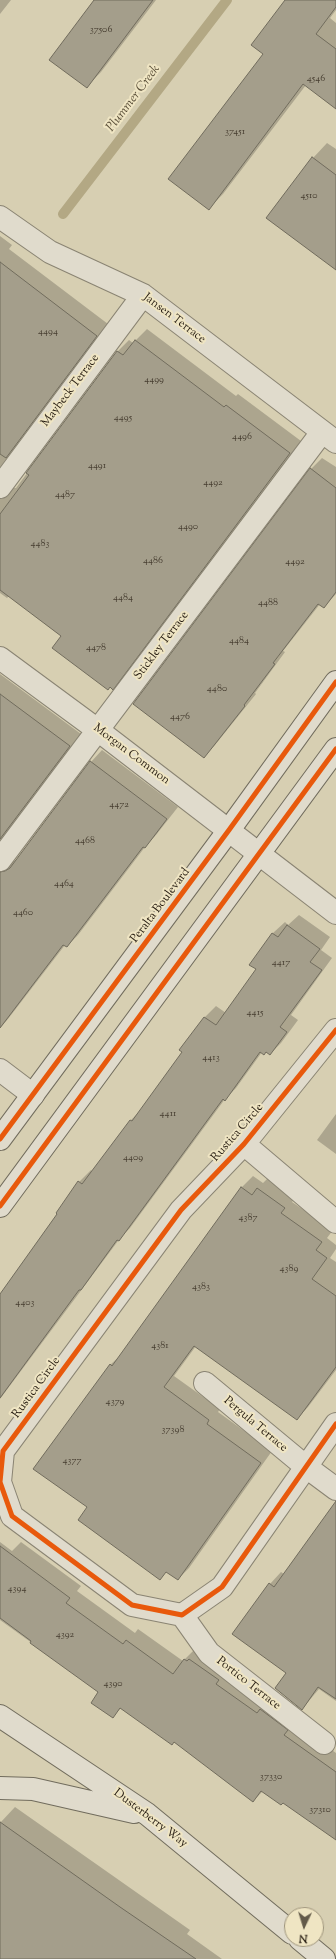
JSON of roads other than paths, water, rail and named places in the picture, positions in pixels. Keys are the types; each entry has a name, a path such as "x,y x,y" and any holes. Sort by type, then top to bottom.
{"street":[{"name":"Jansen Terrace","path":"0,217 50,252 143,295 329,437"},
{"name":"Maybeck Terrace","path":"0,487 143,295"},
{"name":"Stickley Terrace","path":"0,860 329,437"},
{"name":"Morgan Common","path":"0,658 99,731 336,913"},
{"name":"Peralta Boulevard","path":"0,1139 229,830 336,682"},
{"path":"0,1206 336,750"},
{"name":"Rustica Circle","path":"182,1615 132,1605 12,1516 0,1482 3,1451 181,1210 244,1144 334,1037"},
{"path":"0,1070 33,1095"},
{"name":"Rustica Circle","path":"244,1144 336,1222"},
{"name":"Pergula Terrace","path":"205,1383 305,1466 336,1489"},
{"path":"182,1615 222,1587 305,1466 336,1424"},
{"name":"Portico Terrace","path":"182,1615 209,1652 324,1743"},
{"name":"Dusterberry Way","path":"0,1716 147,1814 284,1926"},
{"path":"0,1788 33,1789 147,1814"},
{"path":"310,1947 324,1959"}],"waterway":[{"name":"Plummer Creek","path":"63,214 227,0"}]}
